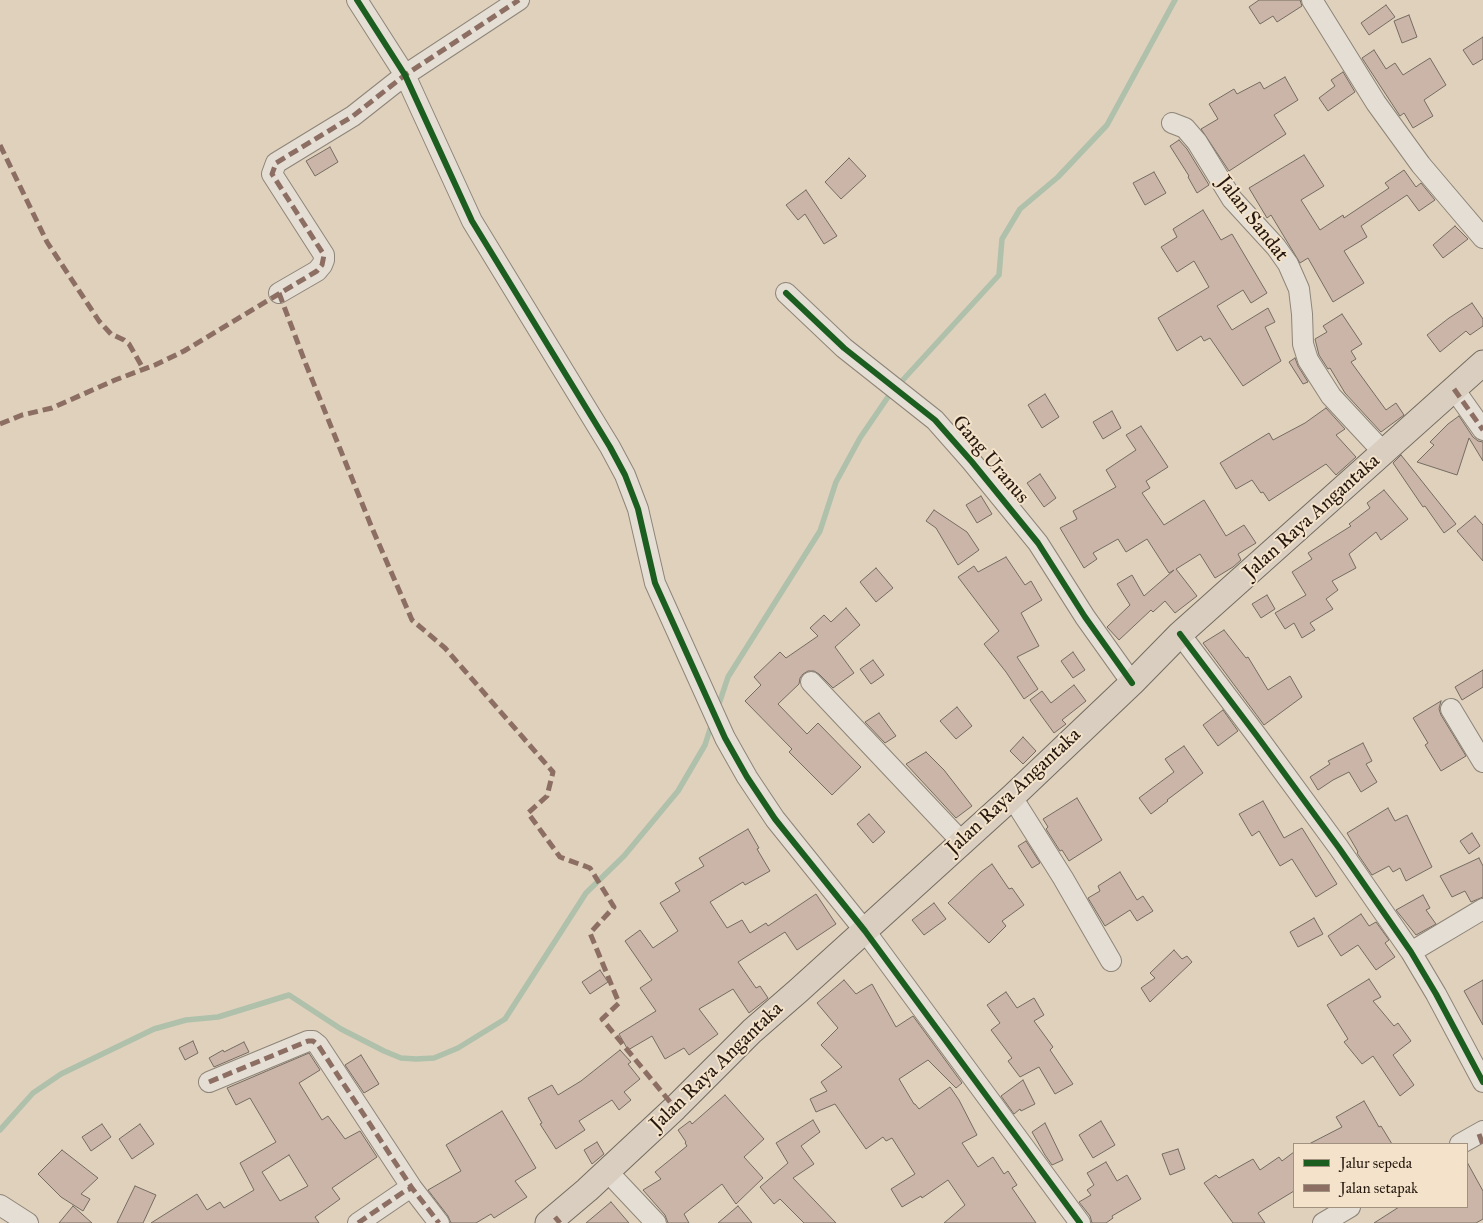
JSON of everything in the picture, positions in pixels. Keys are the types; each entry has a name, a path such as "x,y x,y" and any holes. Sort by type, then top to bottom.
{"main road":[{"name":"Jalan Raya Angantaka","path":"554,1221 675,1108 752,1031 1012,797 1132,683 1180,634 1483,363"}],"street":[{"path":"357,0 405,75 472,221 610,447 625,475 638,509 655,583 725,738 748,777 775,819 865,931 1080,1223"},
{"path":"279,293 317,270 322,265 324,255 272,174 276,163 352,116 405,75 519,0"},
{"path":"1312,0 1376,103 1421,165 1483,238"},
{"name":"Jalan Sandat","path":"1172,122 1185,128 1197,142 1232,199 1276,246 1288,264 1299,289 1303,344 1308,360 1331,396 1384,453"},
{"name":"Gang Uranus","path":"786,292 844,348 935,420 1038,543 1085,617 1132,683"},
{"path":"1454,389 1483,430"},
{"path":"1180,634 1258,736 1411,952 1436,994 1483,1082"},
{"path":"811,682 961,841"},
{"path":"1451,709 1483,762"},
{"path":"1012,797 1064,878 1111,961"},
{"path":"1411,952 1483,908"},
{"path":"209,1082 313,1041 318,1045 412,1188 439,1223"},
{"path":"1463,1143 1482,1137"},
{"path":"607,1171 656,1223"},
{"path":"358,1223 412,1188"},
{"path":"0,1205 28,1223"},
{"path":"1323,1223 1348,1208"}],"building":[{"path":"1259,0 1300,0 1302,6 1277,22 1273,16 1260,24 1249,7"},
{"path":"1386,5 1395,17 1369,35 1361,23"},
{"path":"1409,15 1417,37 1402,43 1394,21"},
{"path":"1483,37 1483,59 1473,65 1463,50"},
{"path":"1374,50 1386,69 1395,63 1403,75 1430,58 1446,85 1424,100 1433,116 1413,128 1404,113 1400,116 1362,58"},
{"path":"1343,72 1355,92 1328,111 1319,98 1335,86 1331,80"},
{"path":"1285,77 1298,100 1274,115 1286,134 1229,171 1201,129 1218,119 1209,104 1234,89 1237,94 1260,82 1264,89"},
{"path":"1179,140 1187,149 1209,185 1197,193 1189,176 1170,146"},
{"path":"330,147 338,162 315,176 306,161"},
{"path":"1304,155 1324,186 1301,200 1320,230 1343,215 1344,218 1389,188 1385,183 1404,170 1416,187 1421,183 1435,200 1419,211 1407,195 1361,226 1367,237 1344,251 1364,283 1333,302 1308,258 1300,263 1271,215 1267,218 1249,188"},
{"path":"849,158 866,176 841,199 825,182"},
{"path":"1154,172 1166,193 1145,205 1133,183"},
{"path":"806,190 837,236 824,244 805,214 798,220 786,205"},
{"path":"1203,210 1221,240 1232,234 1267,293 1251,303 1243,290 1217,306 1232,330 1268,308 1275,322 1265,327 1281,361 1243,386 1210,338 1204,341 1201,336 1177,351 1158,318 1209,287 1194,261 1177,272 1161,247 1177,237 1173,229"},
{"path":"1455,226 1468,239 1443,258 1433,245"},
{"path":"1472,303 1483,319 1483,326 1470,335 1466,331 1440,352 1427,335"},
{"path":"1342,314 1362,344 1351,351 1356,359 1351,362 1386,410 1396,403 1404,415 1381,432 1345,393 1330,368 1328,369 1319,355 1315,339 1327,332 1323,326"},
{"path":"1295,358 1308,382 1303,384 1289,362"},
{"path":"1045,394 1059,417 1042,428 1028,405"},
{"path":"1326,408 1345,429 1336,435 1356,457 1336,475 1326,464 1269,501 1252,480 1236,489 1220,463 1269,433 1273,440 1305,423"},
{"path":"1112,411 1121,428 1103,439 1093,422"},
{"path":"1459,416 1473,437 1483,442 1483,461 1469,438 1457,475 1417,462 1434,445 1430,442"},
{"path":"1141,426 1168,467 1146,481 1150,488 1142,493 1164,525 1204,500 1226,536 1244,525 1256,543 1238,554 1241,560 1233,567 1215,578 1200,554 1176,569 1197,596 1175,613 1165,601 1153,612 1151,610 1119,640 1107,627 1130,605 1117,584 1132,575 1144,596 1174,570 1169,573 1147,539 1126,552 1118,539 1093,553 1097,559 1084,568 1060,528 1077,519 1073,511 1116,487 1106,470 1136,450 1126,435"},
{"path":"1401,455 1456,524 1444,533 1425,506 1423,507 1393,463"},
{"path":"1040,474 1056,498 1044,507 1027,483"},
{"path":"1384,490 1408,519 1381,540 1376,532 1349,554 1356,568 1332,581 1338,590 1326,599 1333,609 1310,623 1315,630 1302,638 1294,623 1285,629 1275,613 1306,595 1292,572 1312,559 1308,553 1351,526 1349,524 1370,508 1367,503"},
{"path":"981,496 992,514 977,523 966,505"},
{"path":"934,510 967,532 979,550 958,565 936,528 926,521"},
{"path":"1475,516 1483,525 1483,561 1457,531"},
{"path":"1006,557 1025,585 1031,581 1042,600 1021,613 1039,646 1017,657 1038,689 1024,699 984,644 999,631 958,577 974,566 978,572"},
{"path":"876,568 893,588 876,602 860,582"},
{"path":"1267,595 1275,609 1261,618 1252,604"},
{"path":"846,608 860,625 835,647 854,673 833,688 819,674 814,671 808,671 800,678 799,684 778,704 807,734 818,723 861,767 832,795 789,752 792,749 745,701 761,685 754,677 780,652 786,658 818,636 810,628 824,615 831,622"},
{"path":"1224,630 1246,658 1248,657 1268,690 1290,676 1302,697 1264,725 1203,643"},
{"path":"1073,652 1085,670 1073,678 1061,661"},
{"path":"873,660 884,675 871,684 860,669"},
{"path":"1483,670 1483,687 1462,700 1455,687"},
{"path":"1074,685 1086,701 1062,720 1066,724 1054,733 1030,700 1042,691 1051,703"},
{"path":"1441,701 1439,709 1441,715 1466,756 1441,771 1425,745 1428,743 1413,718"},
{"path":"957,707 972,726 956,739 940,721"},
{"path":"1223,710 1238,731 1218,746 1203,725"},
{"path":"879,713 896,736 885,743 865,722"},
{"path":"1023,737 1036,751 1023,764 1010,751"},
{"path":"1363,743 1372,761 1366,764 1377,782 1361,792 1349,772 1318,790 1310,777 1330,764 1328,761"},
{"path":"1184,746 1203,773 1151,814 1139,798 1174,772 1165,759"},
{"path":"926,752 944,770 972,806 956,818 906,764"},
{"path":"1077,798 1102,840 1069,861 1046,829 1048,827 1043,819"},
{"path":"1263,801 1284,838 1302,828 1337,884 1316,897 1292,859 1280,866 1259,831 1252,836 1239,814"},
{"path":"1388,808 1395,821 1407,815 1432,867 1406,881 1400,868 1393,872 1389,866 1372,875 1357,853 1347,833"},
{"path":"869,814 885,832 873,843 857,824"},
{"path":"748,829 770,871 745,885 743,882 710,902 727,928 742,920 750,933 766,923 768,926 816,894 836,924 797,950 785,932 738,962 756,988 760,986 768,998 749,1013 733,989 699,1009 718,1034 689,1055 684,1048 665,1059 652,1036 628,1050 619,1034 656,1011 640,988 652,980 625,941 640,930 653,948 678,931 660,903 680,891 675,883 704,866 699,858"},
{"path":"1472,833 1480,846 1469,854 1460,841"},
{"path":"1026,841 1040,863 1032,868 1018,846"},
{"path":"1479,858 1483,866 1483,897 1471,902 1465,891 1452,897 1440,876"},
{"path":"992,864 1009,889 1012,888 1024,905 1002,921 1006,926 989,943 948,903"},
{"path":"1120,872 1137,900 1143,896 1153,911 1137,921 1130,910 1105,926 1088,898 1100,891 1098,886"},
{"path":"1423,895 1430,908 1426,910 1436,924 1416,935 1396,910"},
{"path":"934,903 946,919 924,935 912,920"},
{"path":"1361,914 1369,926 1376,922 1389,940 1385,943 1395,957 1376,970 1358,945 1341,956 1328,936"},
{"path":"1314,918 1323,934 1298,947 1290,932"},
{"path":"1174,950 1182,959 1187,956 1192,962 1150,1002 1141,988 1155,978 1150,973"},
{"path":"600,970 608,982 590,994 582,982"},
{"path":"1369,979 1381,997 1373,1001 1394,1026 1398,1023 1411,1041 1393,1055 1414,1085 1400,1096 1373,1056 1362,1064 1344,1042 1348,1039 1327,1005"},
{"path":"844,980 856,994 872,984 896,1027 913,1016 962,1083 956,1088 928,1060 899,1079 919,1109 950,1087 977,1135 962,1143 978,1167 993,1157 1004,1174 1008,1171 1017,1185 1012,1188 1036,1223 944,1223 965,1205 948,1180 922,1198 921,1196 902,1207 891,1189 915,1174 892,1138 886,1141 883,1137 866,1149 835,1104 816,1112 810,1099 827,1091 821,1082 842,1067 821,1045 838,1028 817,1003"},
{"path":"1483,980 1483,1025 1464,991"},
{"path":"1006,992 1017,1008 1034,998 1044,1015 1034,1021 1053,1047 1050,1050 1073,1084 1055,1094 1039,1067 1020,1077 1008,1061 1012,1058 991,1030 1000,1023 987,1005"},
{"path":"193,1041 198,1053 185,1060 179,1048"},
{"path":"244,1042 249,1052 214,1067 209,1058"},
{"path":"620,1050 631,1062 628,1064 640,1079 624,1092 631,1100 619,1110 612,1100 579,1121 585,1130 556,1149 540,1124 542,1123 528,1098 552,1085 558,1095 581,1081"},
{"path":"309,1053 320,1070 299,1083 322,1120 328,1116 345,1139 360,1131 377,1157 332,1188 340,1199 315,1217 319,1223 151,1223 197,1194 207,1210 220,1202 224,1208 254,1190 240,1163 276,1142 250,1098 236,1105 227,1088","holes":["289,1155 308,1186 280,1201 262,1172"]},
{"path":"361,1055 379,1084 364,1093 345,1065"},
{"path":"1023,1080 1035,1104 1021,1111 1020,1109 1014,1114 1001,1096"},
{"path":"725,1095 764,1139 744,1157 763,1178 736,1204 722,1184 684,1214 689,1223 668,1223 665,1215 643,1190 661,1179 655,1172 687,1146 678,1130 690,1121 692,1124"},
{"path":"1364,1101 1379,1127 1381,1126 1391,1143 1311,1143 1342,1127 1336,1117"},
{"path":"502,1111 536,1168 515,1181 527,1197 494,1218 491,1214 476,1223 451,1223 448,1216 428,1190 461,1171 446,1145"},
{"path":"813,1120 820,1132 801,1146 814,1164 793,1178 836,1223 804,1223 780,1199 774,1204 760,1187 788,1163 776,1143"},
{"path":"1101,1121 1115,1145 1093,1158 1079,1135"},
{"path":"1045,1123 1063,1160 1052,1165 1032,1132"},
{"path":"102,1124 111,1137 91,1151 82,1137"},
{"path":"140,1124 154,1144 132,1159 119,1139"},
{"path":"597,1142 604,1154 592,1164 584,1150"},
{"path":"1178,1149 1185,1169 1170,1175 1162,1154"},
{"path":"62,1150 98,1178 81,1194 90,1199 83,1211 61,1197 38,1174"},
{"path":"1293,1153 1293,1192 1258,1213 1265,1223 1233,1223 1204,1183 1216,1175 1219,1178 1253,1159 1260,1170 1279,1157 1282,1161"},
{"path":"1106,1162 1117,1181 1127,1175 1141,1199 1112,1216 1113,1218 1106,1223 1092,1223 1090,1216 1079,1202 1091,1195 1087,1190 1094,1185 1087,1173"},
{"path":"1468,1164 1483,1191 1483,1219 1476,1223 1374,1223 1397,1208 1468,1208"},
{"path":"135,1186 156,1195 143,1223 117,1223"},
{"path":"611,1202 629,1223 586,1223"},
{"path":"73,1206 92,1223 59,1223"},
{"path":"738,1206 752,1223 718,1223"}],"waterway":[{"path":"718,707 728,677 820,531 836,482 860,438 890,394 999,275 1002,239 1020,209 1058,177 1107,125 1175,0"},
{"path":"0,1130 33,1093 61,1074 154,1029 186,1020 218,1017 289,995 341,1029 401,1058 434,1058 458,1048 505,1019 586,893 624,856 678,791 705,745 712,723"}],"marked path":[{"path":"0,424 22,415 52,408 115,380 155,365 184,351 317,271 322,265 324,255 272,174 276,163 353,116 405,75 519,0"},
{"path":"0,145 47,242 99,321 111,334 129,344 144,370"},
{"path":"279,293 372,528 412,620 445,648 553,772 547,796 528,813 560,857 590,868 614,907 590,933 619,1003 602,1019 675,1108"},
{"path":"1454,389 1483,430"},
{"path":"209,1082 308,1041 313,1041 318,1045 412,1188 439,1223"},
{"path":"1479,1134 1483,1145"},
{"path":"358,1223 412,1188"},
{"path":"555,1217 560,1223"}],"cycle path":[{"path":"357,0 405,75 472,221 610,447 625,475 638,509 655,583 725,738 747,777 775,819 865,931 1080,1223"},
{"path":"786,293 844,348 935,420 1038,543 1085,617 1132,683"},
{"path":"1180,634 1339,848 1411,952 1436,994 1483,1082"}]}
